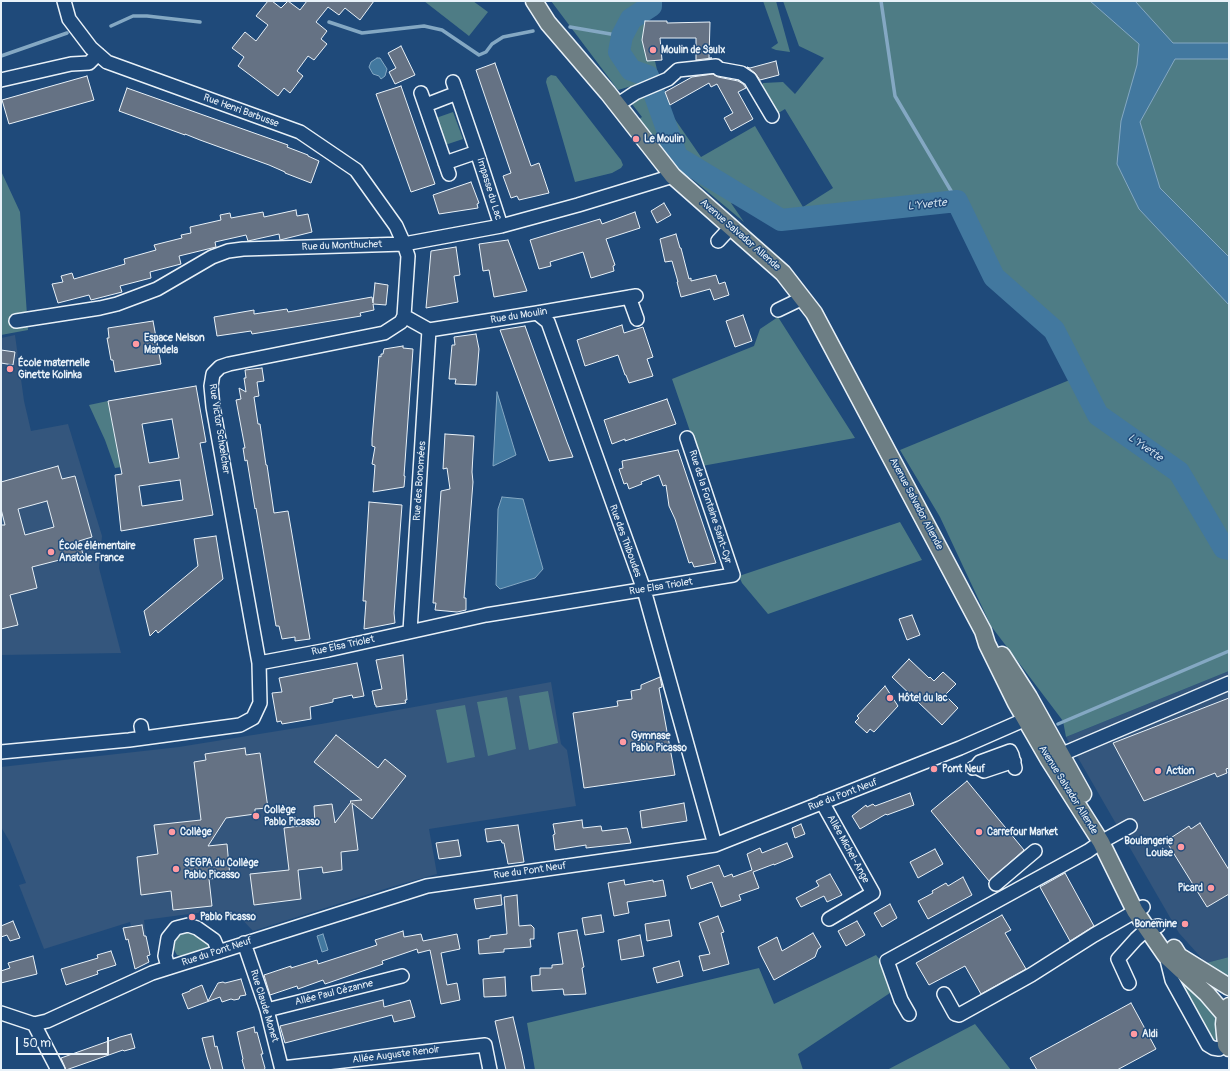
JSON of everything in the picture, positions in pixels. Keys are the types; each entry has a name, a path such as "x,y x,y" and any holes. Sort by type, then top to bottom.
{"main road":[{"name":"Avenue Salvador Allende","path":"534,1 548,23 674,176 783,274 814,313 983,631 986,644 1032,716 1048,760 1105,840 1139,909 1153,928 1166,956"},
{"path":"1032,716 1060,755 1105,840"},
{"path":"1153,928 1179,956 1229,987"},
{"path":"1166,956 1207,994 1227,1010 1224,1024 1228,1046"}],"street":[{"name":"Rue Henri Barbusse","path":"64,1 70,19 91,48 107,62 300,132 356,170 396,226 404,244"},
{"path":"1,80 71,64 89,63 98,54"},
{"path":"617,105 635,93 668,79 678,70 716,66 719,69 741,73 750,79 772,116"},
{"name":"Impasse du Lac","path":"426,106 455,87 500,226"},
{"name":"Impasse du Lac","path":"421,93 447,168 477,152"},
{"name":"Rue du Monthuchet","path":"16,321 117,304 157,289 212,257 228,251 243,249 404,244 500,226 578,205 674,176"},
{"path":"718,241 731,227"},
{"path":"404,244 408,256 404,316 429,330"},
{"name":"Rue du Moulin","path":"429,330 632,297 637,319"},
{"path":"778,310 802,298"},
{"name":"Rue des Thiboudes","path":"537,313 548,322 644,590 715,845"},
{"name":"Rue Victor Schœlcher","path":"259,663 213,407 211,386 213,374 220,367 229,364 384,333 401,322 404,316"},
{"name":"Rue des Bonomées","path":"410,631 429,330"},
{"name":"Rue de la Fontaine Saint-Cyr","path":"687,438 733,575"},
{"name":"Rue Elsa Triolet","path":"259,663 328,650 486,615 733,575"},
{"path":"1,752 142,732 240,724 253,718 260,703 259,663"},
{"path":"1060,755 1229,683"},
{"name":"Rue du Pont Neuf","path":"34,1024 47,1021 140,978 168,967 427,886 715,845 960,748 1032,716"},
{"path":"975,768 980,762 1010,751 1014,765"},
{"name":"Allée Michel-Ange","path":"822,802 873,893 829,919"},
{"path":"909,1014 901,1000 887,961 1088,851 1130,826"},
{"path":"996,884 1035,851"},
{"path":"944,994 955,1014 959,1015 1031,975 1094,935 1139,909"},
{"path":"168,967 165,956 168,938 176,928 188,925 197,928 214,940 219,952"},
{"path":"1129,983 1118,959 1136,939 1153,928"},
{"name":"Rue Claude Monet","path":"244,943 267,1010 282,1069"},
{"name":"Avenue Salvador Allende","path":"1166,956 1172,980 1208,1045 1219,1049 1228,1046"},
{"name":"Allée Paul Cézanne","path":"267,1010 402,976"},
{"path":"1,1012 34,1024 58,1070"},
{"name":"Allée Auguste Renoir","path":"282,1069 484,1045 490,1070"}],"shaded area":[{"path":"1090,1 1135,1 1173,43 1229,43 1229,59 1175,59 1140,122 1160,188 1229,257 1229,305 1139,209 1117,164 1121,121 1137,65 1139,44"},
{"path":"377,58 380,58 387,69 385,76 381,79 379,76 373,74 369,67 371,62"},
{"name":"École élémentaire Anatole France","path":"15,335 24,401 31,431 68,424 102,536 99,568 121,653 1,655 1,338"},
{"path":"497,392 516,455 493,466"},
{"path":"502,497 523,499 543,569 535,578 500,589 496,585 498,509"},
{"path":"1229,671 1229,957 1206,963 1179,933 1066,737"},
{"name":"Collège Pablo Picasso","path":"551,682 561,744 567,750 576,806 429,829 437,874 253,931 234,911 226,919 212,911 144,920 146,936 134,939 130,922 44,949 19,885 26,883 10,842 1,827 1,767 179,747 321,724"},
{"path":"323,934 328,950 322,952 317,936"}],"green space":[{"path":"424,1 473,1 488,12 469,36"},
{"path":"551,1 646,1 645,19 659,78 618,90"},
{"path":"763,1 776,1 790,52 771,48 778,43"},
{"path":"783,1 1229,1 1229,671 1066,737 1063,721 991,626 940,517 900,450 1072,379 1051,335 990,282 955,207 884,217 800,222 731,203 744,222 673,163 639,119 642,117 632,104 641,97 661,87 672,115 701,157 755,126 803,207 833,188 785,109 770,118 758,97 763,83 783,82 795,94 824,58 799,46"},
{"path":"551,75 556,76 621,160 623,165 621,168 612,173 575,182 546,82 547,78"},
{"path":"453,112 463,139 445,145 436,118"},
{"path":"1,171 20,212 28,330 1,335"},
{"path":"778,317 855,438 702,466 672,379 754,346 760,329"},
{"path":"108,401 119,458 134,465 115,468 105,440 89,405"},
{"path":"900,522 922,560 768,614 742,583 739,576"},
{"path":"548,691 558,743 529,750 519,696"},
{"path":"507,697 516,749 488,756 477,702"},
{"path":"465,705 475,757 447,763 436,710"},
{"path":"189,930 208,943 208,946 205,950 184,957 177,955 173,944 175,937 178,934"},
{"path":"876,955 890,972 896,989 798,1054 803,1070 535,1070 527,1023 759,968 774,1004"},
{"path":"1229,957 1229,980 1206,963"},
{"path":"1175,972 1215,1013 1218,1036 1215,1040 1206,1037"},
{"path":"975,1024 1011,1070 887,1070"}],"building":[{"path":"268,1 272,1 281,8 288,1 300,10 307,1 374,1 360,20 345,8 339,15 328,7 316,22 327,31 321,39 327,44 314,60 308,56 297,71 303,76 290,93 284,88 278,96 238,66 244,57 232,48 245,32 256,41 268,25 256,16"},
{"name":"Moulin de Saulx","path":"645,21 667,21 667,23 710,22 709,58 712,58 696,60 696,38 660,38 662,60 647,61 642,40"},
{"path":"401,46 415,75 395,84 389,72 396,68 388,53"},
{"path":"776,61 779,75 760,80 755,73 747,67 750,68"},
{"path":"495,63 531,166 539,163 549,193 519,200 517,196 511,198 503,176 511,173 476,70"},
{"path":"713,74 718,77 738,81 743,84 746,88 738,92 753,119 731,131 724,118 733,113 717,84 711,87 709,83 670,105 665,92 692,77"},
{"path":"87,76 94,100 9,124 2,100"},
{"path":"401,86 435,184 411,192 376,94"},
{"path":"127,88 288,145 287,147 308,155 319,161 311,183 269,165 119,111"},
{"path":"471,182 479,203 477,204 478,208 439,214 433,195"},
{"path":"664,203 671,215 657,223 651,211"},
{"path":"296,210 297,216 308,214 312,232 280,240 279,234 248,241 246,235 215,242 216,247 179,256 181,264 150,272 151,278 120,286 122,292 91,300 89,295 58,303 52,284 63,282 61,276 72,273 74,279 125,264 124,259 156,250 154,245 182,238 181,235 191,233 190,227 221,220 220,215 230,213 231,218 263,212 264,217"},
{"path":"635,212 640,228 606,239 615,265 613,266 614,271 591,278 583,252 550,262 551,266 539,269 530,240 600,219 602,224"},
{"path":"676,234 689,279 691,278 691,281 716,275 719,284 725,282 729,295 714,300 710,289 681,297 672,261 665,262 660,239"},
{"path":"508,240 527,291 494,297 489,270 483,271 479,244"},
{"path":"456,247 460,275 454,276 458,302 426,308 431,251"},
{"path":"375,283 388,285 386,305 373,304 374,310 360,313 361,316 252,334 251,331 217,336 214,317 254,310 254,314 287,309 288,312 372,297 373,303"},
{"path":"743,315 752,341 735,347 726,321"},
{"name":"Espace Nelson Mandela","path":"153,321 161,364 115,372 107,338 109,338 108,328"},
{"path":"622,325 624,333 643,327 653,357 647,359 653,376 629,383 618,355 585,366 577,340"},
{"path":"525,326 573,457 549,461 500,330"},
{"path":"476,334 479,349 476,385 455,384 456,379 449,379 452,345 455,345 454,337"},
{"path":"403,346 403,348 413,349 404,487 373,492 375,465 372,464 375,447 372,446 372,439 379,356 381,357 384,349"},
{"path":"1,350 15,352 13,365 1,363"},
{"path":"262,368 264,381 257,382 259,396 254,397 258,424 260,424 274,513 288,511 310,639 295,641 295,637 282,639 279,626 276,626 247,460 245,461 243,448 245,448 236,400 241,399 239,388 246,392 244,378 246,378 245,370"},
{"path":"196,386 206,442 200,443 213,515 121,531 115,475 122,474 108,401","holes":["172,419 179,458 149,463 142,424","180,480 183,500 142,506 139,486"]},
{"path":"667,399 676,424 612,444 604,420"},
{"path":"445,434 474,436 472,472 473,482 464,598 466,598 466,610 457,612 435,610 436,603 433,603 441,491 450,489 447,468 443,469"},
{"path":"678,450 716,563 694,567 692,562 689,563 675,519 669,506 666,485 663,486 659,475 641,482 642,484 629,489 627,483 624,484 619,469 623,468 622,461"},
{"path":"58,466 62,479 75,476 92,537 79,541 83,554 32,567 37,588 10,595 18,625 1,629 1,525 5,525 1,509 1,482","holes":["47,501 54,527 25,535 18,509"]},
{"path":"369,502 402,505 394,613 395,623 364,629 366,601 363,601"},
{"path":"216,536 223,579 158,633 156,630 150,636 144,611 198,566 194,539"},
{"path":"912,615 920,635 907,640 899,619"},
{"path":"403,655 406,703 376,707 372,691 382,689 376,660"},
{"path":"909,659 934,681 943,672 956,684 945,695 958,708 942,725 892,677"},
{"path":"357,663 364,696 353,698 352,695 333,699 333,702 310,707 311,719 282,724 281,721 277,722 272,693 282,692 279,678"},
{"name":"Gymnase Pablo Picasso","path":"660,677 662,687 659,688 675,775 584,788 573,713 618,706 617,701 632,699 631,691 641,689 641,685"},
{"path":"885,686 898,706 874,732 870,729 867,733 855,722 859,718 857,716"},
{"path":"1229,698 1229,768 1226,769 1227,773 1217,777 1215,773 1144,801 1113,743"},
{"path":"336,735 378,768 385,759 406,776 372,819 352,803 358,850 341,852 342,870 323,873 322,867 298,870 301,899 254,905 250,874 289,870 284,828 315,824 314,806 332,804 335,823 351,802 350,801 362,800 314,762"},
{"name":"Collège","path":"245,748 246,755 260,753 268,808 255,809 255,814 226,818 208,846 227,844 230,877 209,879 212,906 173,910 171,891 141,895 137,857 158,854 154,825 201,820 194,762 206,760 205,754"},
{"name":"Carrefour Market","path":"967,781 1024,850 989,881 931,811"},
{"path":"910,793 914,805 887,815 886,814 860,829 852,816 866,805 867,807 873,804 875,806"},
{"path":"684,803 687,821 642,828 640,811"},
{"path":"582,820 583,828 601,826 602,831 627,828 631,843 586,848 586,845 555,850 553,835 555,834 553,824"},
{"path":"1200,823 1229,870 1229,894 1207,907 1166,841 1189,826 1191,829"},
{"path":"801,824 805,834 795,838 792,828"},
{"path":"518,825 524,862 508,864 504,843 502,843 501,840 487,842 485,829"},
{"path":"458,840 461,856 439,859 436,843"},
{"path":"787,843 793,857 753,872 759,888 739,895 741,900 721,907 712,882 691,889 687,876 719,865 724,877 732,874 733,877 752,870 747,854 760,848 762,853"},
{"path":"935,849 943,864 918,878 910,862"},
{"path":"1065,873 1094,926 1070,941 1040,887"},
{"path":"830,874 842,895 827,902 824,896 801,907 796,898 819,886 816,881"},
{"path":"963,877 972,895 928,919 918,901 933,893 932,891 946,883 948,886"},
{"path":"624,880 625,885 653,880 653,882 663,880 666,896 627,902 629,913 614,916 608,883"},
{"path":"501,895 502,905 476,909 474,899"},
{"path":"517,895 519,926 531,925 534,928 534,939 530,939 531,947 504,949 504,952 479,954 478,940 490,938 490,936 507,934 504,897"},
{"path":"890,904 897,918 882,927 874,913"},
{"path":"601,915 604,932 585,935 582,918"},
{"path":"1002,915 1011,930 1005,933 1026,969 981,994 965,966 929,985 916,963"},
{"path":"718,916 724,932 721,933 729,964 703,971 699,956 710,954 699,923"},
{"path":"669,920 672,936 647,941 645,924"},
{"path":"13,921 20,938 10,941 7,935 1,937 1,926"},
{"path":"857,921 865,935 846,946 838,931"},
{"path":"142,925 150,955 147,956 149,962 135,969 128,939 126,940 123,928"},
{"path":"577,930 584,967 582,968 586,994 564,995 563,989 532,991 531,976 540,975 540,968 552,968 552,965 563,964 558,933"},
{"path":"403,931 404,937 421,934 423,941 457,934 460,949 441,953 447,985 457,983 460,1000 441,1004 430,950 418,953 417,949 382,961 383,964 325,984 323,980 298,989 297,986 270,995 264,975 291,966 291,968 317,960 318,964 377,945 375,940"},
{"path":"813,933 821,947 818,949 815,957 774,980 758,947 777,937 782,951"},
{"path":"640,935 644,956 621,960 618,940"},
{"path":"111,951 116,965 97,971 98,974 66,985 61,969 98,958 97,955"},
{"path":"33,956 37,974 1,983 1,971 10,968 8,963"},
{"path":"679,961 683,976 657,983 653,968"},
{"path":"505,977 506,996 484,997 483,979"},
{"path":"241,979 246,995 240,996 239,999 231,999 222,1002 220,997 188,1009 182,994 202,985 208,1001 218,983"},
{"path":"383,1000 384,1007 410,1000 415,1017 394,1022 392,1015 285,1043 280,1026"},
{"path":"1131,1003 1156,1049 1117,1070 1037,1070 1030,1058"},
{"path":"513,1017 525,1070 506,1070 495,1021"},
{"path":"254,1027 255,1033 257,1032 263,1054 261,1054 265,1068 264,1070 245,1070 242,1060 237,1032"},
{"path":"131,1034 135,1048 123,1050 66,1070 61,1058"},
{"path":"213,1036 223,1070 211,1070 207,1057 202,1038"}],"waterway":[{"name":"L'Yvette","path":"651,1 651,6 631,19 622,36 619,52 631,70 648,76 677,157 781,220 957,201 994,277 1054,330 1098,415 1179,472 1224,548 1229,549"},
{"path":"881,1 895,96 957,201"},
{"path":"111,26 133,16 147,16 200,22"},
{"path":"329,22 362,33 424,26 442,30 479,55 486,52 492,44 503,37 533,31"},
{"path":"570,27 622,36"},
{"path":"1,56 67,33"},
{"path":"1058,724 1229,651"}],"place":[{"name":"Moulin de Saulx","path":"653,50"},
{"name":"Le Moulin","path":"636,139"},
{"name":"Espace Nelson Mandela","path":"136,344"},
{"name":"École maternelle Ginette Kolinka","path":"10,369"},
{"name":"École élémentaire Anatole France","path":"51,552"},
{"name":"Hôtel du lac","path":"890,698"},
{"name":"Gymnase Pablo Picasso","path":"623,742"},
{"name":"Pont Neuf","path":"934,769"},
{"name":"Action","path":"1158,771"},
{"name":"Collège Pablo Picasso","path":"256,816"},
{"name":"Collège","path":"172,832"},
{"name":"Carrefour Market","path":"979,832"},
{"name":"Boulangerie Louise","path":"1181,847"},
{"name":"SEGPA du Collège Pablo Picasso","path":"176,869"},
{"name":"Picard","path":"1211,888"},
{"name":"Pablo Picasso","path":"192,917"},
{"name":"Bonemine","path":"1185,924"},
{"name":"Aldi","path":"1134,1034"}]}
